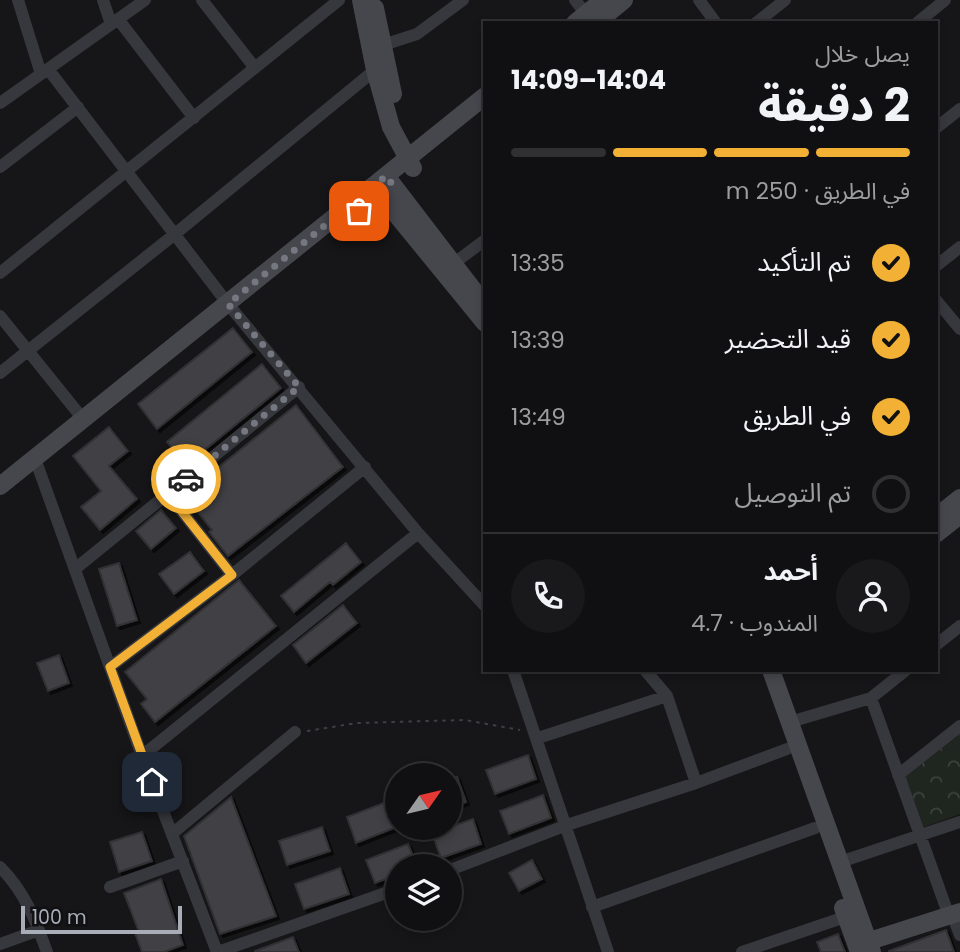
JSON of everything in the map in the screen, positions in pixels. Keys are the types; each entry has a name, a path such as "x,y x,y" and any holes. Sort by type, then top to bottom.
{"street":[{"path":"18,0 44,71 78,107 230,306 418,533 483,604"},
{"path":"103,0 114,22 194,118"},
{"path":"0,103 145,0"},
{"path":"202,0 255,68"},
{"path":"0,273 339,0"},
{"path":"361,0 375,70 392,133 410,163"},
{"path":"373,0 400,127 399,142"},
{"path":"383,45 417,34 463,0"},
{"path":"583,15 603,0"},
{"path":"583,15 624,0"},
{"path":"699,0 715,21"},
{"path":"759,21 785,0"},
{"path":"919,21 945,0"},
{"path":"0,373 375,70"},
{"path":"0,486 35,463 383,185 483,98"},
{"path":"0,167 78,107"},
{"path":"938,126 960,109"},
{"path":"410,163 483,112"},
{"path":"383,185 483,302"},
{"path":"383,185 483,320"},
{"path":"453,264 483,242"},
{"path":"938,264 960,247"},
{"path":"938,302 960,329"},
{"path":"0,497 83,419 230,306"},
{"path":"0,316 83,419"},
{"path":"75,569 299,387"},
{"path":"35,463 217,952 385,892"},
{"path":"110,667 232,575 365,467"},
{"path":"168,494 232,575"},
{"path":"938,515 960,498"},
{"path":"938,532 960,515"},
{"path":"142,756 418,533"},
{"path":"938,643 960,626"},
{"path":"514,672 608,952"},
{"path":"647,672 667,696 696,783"},
{"path":"764,672 787,749 815,828 864,948 954,914"},
{"path":"765,672 790,722 840,862 852,915"},
{"path":"790,722 871,698 903,672"},
{"path":"537,735 667,696"},
{"path":"871,698 920,836 954,914 960,935"},
{"path":"898,775 960,726"},
{"path":"173,833 295,732"},
{"path":"462,865 566,825 696,783 787,749"},
{"path":"840,862 960,822"},
{"path":"592,907 815,828"},
{"path":"110,887 183,861"},
{"path":"0,867 24,894 47,952"},
{"path":"742,952 764,948 852,915"},
{"path":"0,944 39,930"}],"path":[{"path":"295,732 356,723 465,720 537,735"}],"green space":[{"path":"960,734 960,814 924,827 905,777"}],"building":[{"path":"233,328 252,352 157,429 138,404"},
{"path":"262,364 281,388 186,465 167,442"},
{"path":"296,405 343,467 228,556 209,532 212,530 184,495"},
{"path":"109,427 128,451 109,466 137,499 100,530 81,507 101,491 73,456"},
{"path":"161,510 176,528 151,549 136,531"},
{"path":"346,543 361,562 333,585 330,582 294,612 281,596"},
{"path":"190,552 204,571 174,594 159,574"},
{"path":"119,563 137,620 117,626 99,569"},
{"path":"239,580 276,626 155,722 141,704 147,699 125,672"},
{"path":"343,605 357,623 306,663 293,645"},
{"path":"59,655 69,683 48,691 37,663"},
{"path":"528,755 536,779 495,794 486,770"},
{"path":"543,795 551,818 509,834 500,811"},
{"path":"231,797 276,916 220,934 184,836"},
{"path":"385,803 385,832 356,843 347,817"},
{"path":"473,819 481,844 452,854 440,854 435,840 462,840 462,823"},
{"path":"322,827 330,851 287,865 279,841"},
{"path":"142,832 152,861 119,872 110,842"},
{"path":"408,844 412,854 385,854 385,879 375,883 366,860"},
{"path":"532,860 542,879 519,891 509,873"},
{"path":"340,868 349,894 304,909 295,884"},
{"path":"161,879 183,945 164,952 142,952 135,933 139,932 124,893"},
{"path":"946,930 954,952 889,952 889,951"},
{"path":"838,934 845,952 821,952 817,942"},
{"path":"293,937 299,952 255,952 255,951"}],"way so far":[{"path":"186,479 299,387 228,304 386,176 392,184 359,211"}],"route":[{"path":"152,782 110,667 232,575 168,494 186,479"}]}
